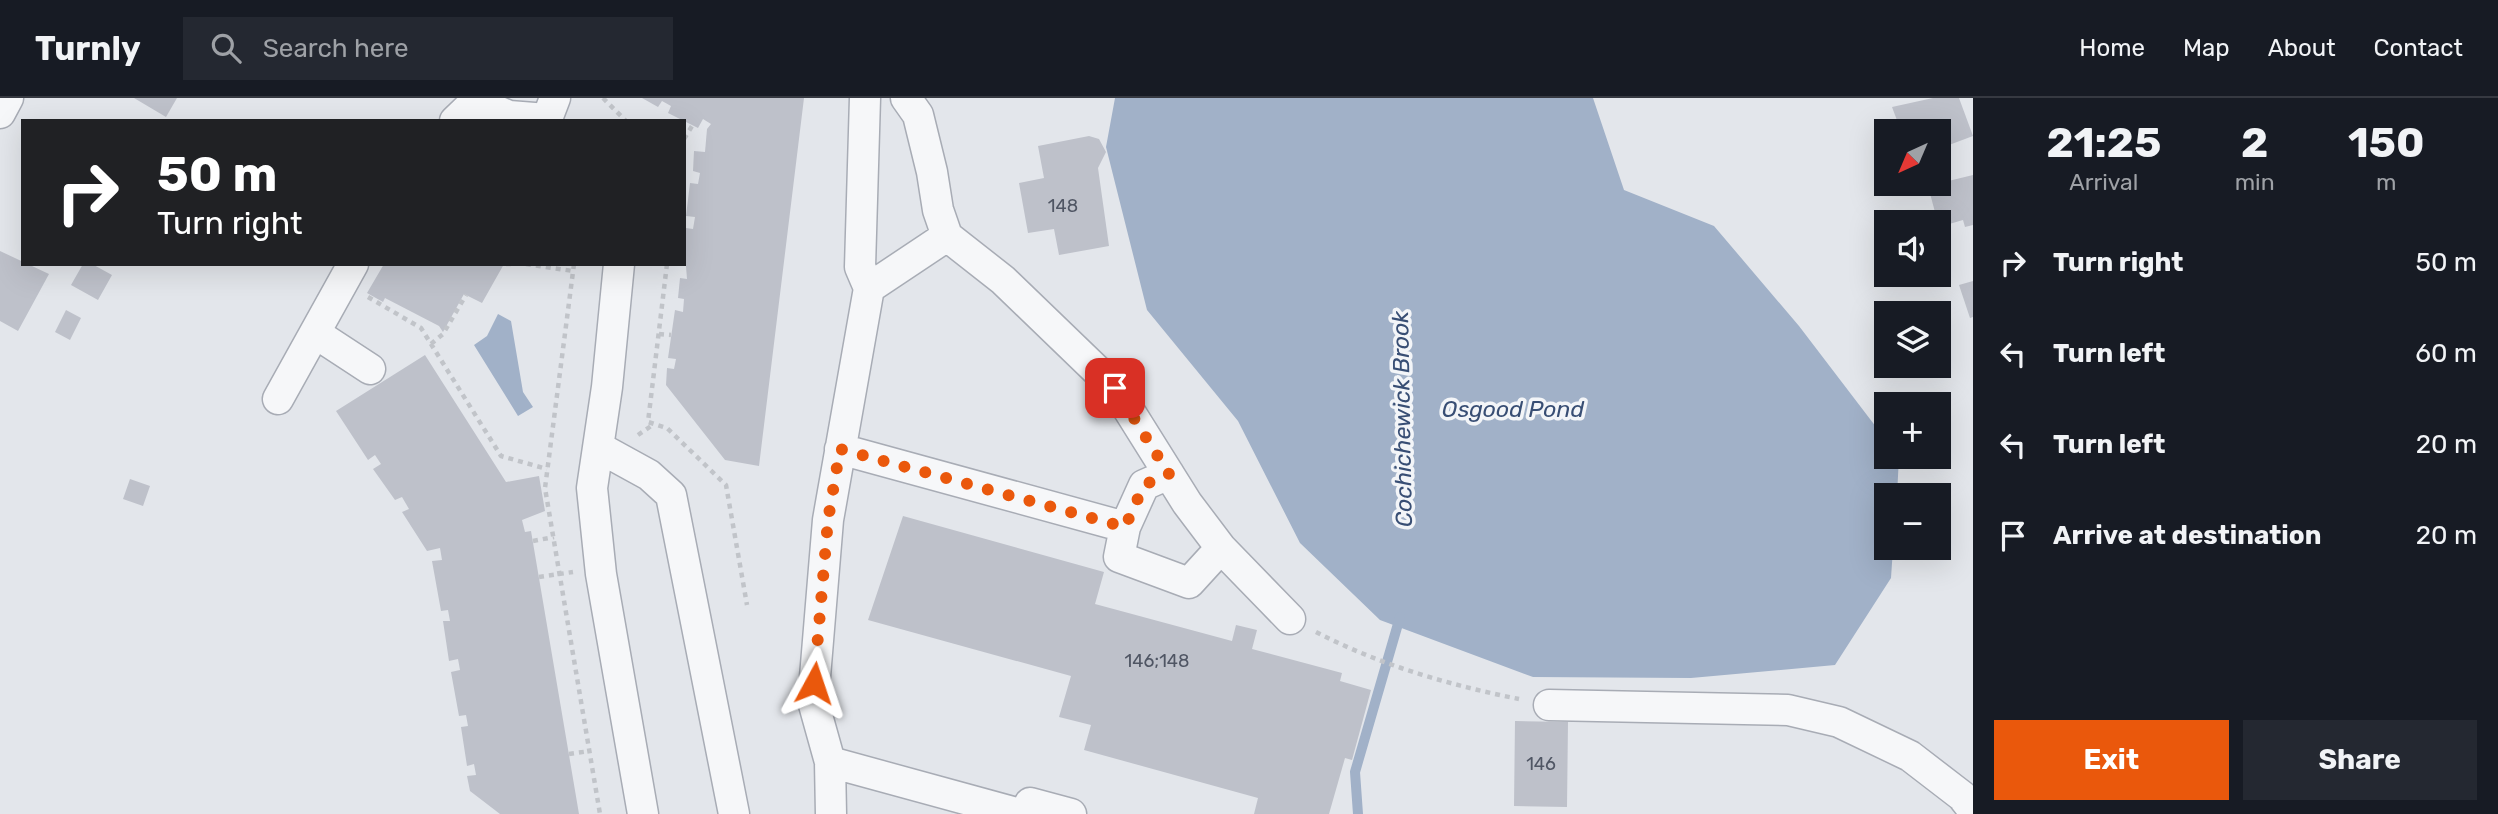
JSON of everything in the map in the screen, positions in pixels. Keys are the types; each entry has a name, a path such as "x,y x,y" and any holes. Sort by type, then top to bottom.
{"street":[{"path":"0,113 8,98"},
{"path":"831,814 830,762 813,701 828,520 869,288 860,267 865,98"},
{"path":"906,98 918,115 938,210 947,236 1003,279 1083,353 1115,388 1169,474 1221,548 1290,619"},
{"path":"470,107 509,116 550,113"},
{"path":"869,288 947,236"},
{"path":"278,399 352,266"},
{"path":"619,266 592,488 601,574 643,814"},
{"path":"315,333 370,369"},
{"path":"598,447 649,475 671,495 734,814"},
{"path":"840,449 1125,527"},
{"path":"1169,474 1144,485 1125,527 1119,558 1189,583 1221,548"},
{"path":"1549,705 1788,710 1839,722 1910,756 1962,796 1973,810"},
{"path":"830,762 1020,814"},
{"path":"1028,814 1030,803 1071,814"}],"path":[{"path":"603,98 624,119"},
{"path":"686,136 692,126"},
{"path":"539,266 573,271"},
{"path":"667,266 648,422 677,436 726,485 747,605"},
{"path":"362,294 421,328 501,456 548,469"},
{"path":"431,344 443,334 466,295"},
{"path":"659,334 671,335"},
{"path":"631,438 654,424"},
{"path":"484,446 492,441"},
{"path":"533,541 554,537"},
{"path":"539,577 579,570"},
{"path":"1290,619 1358,654 1442,681 1549,705"},
{"path":"569,754 590,751"}],"water":[{"name":"Osgood Pond","path":"1115,98 1593,98 1624,190 1714,226 1799,326 1874,424 1874,469 1898,469 1898,483 1874,483 1874,560 1892,560 1891,578 1835,665 1691,678 1533,677 1380,620 1300,543 1238,421 1147,310 1106,147"},
{"path":"498,314 511,321 523,392 533,407 518,416 474,345 487,336"}],"building":[{"path":"134,98 177,98 166,117"},
{"path":"642,98 804,98 759,466 725,460 666,385 667,368 674,369 676,359 668,358 675,310 683,312 684,299 678,298 680,278 687,279 686,228 693,229 695,217 686,216 690,183 698,184 700,173 693,171 694,151 705,152 707,129 711,124 703,119 698,128 686,122 686,119 668,113 671,106 662,101 658,107"},
{"path":"1933,98 1959,98 1973,136 1951,144 1951,119 1896,119 1892,107"},
{"path":"1089,136 1099,139 1106,152 1098,168 1109,246 1059,255 1054,229 1028,233 1019,183 1044,178 1038,146"},
{"path":"1973,175 1973,225 1965,227 1963,220 1951,224 1951,210 1934,210 1931,196 1951,196 1951,180"},
{"path":"0,251 21,261 21,266 32,266 49,274 18,331 0,321"},
{"path":"82,266 96,266 112,275 98,300 71,285"},
{"path":"383,266 503,266 482,303 464,294 443,332 439,326 385,298 383,302 367,293"},
{"path":"1973,281 1973,317 1970,318 1959,285"},
{"path":"66,310 81,318 70,340 55,332"},
{"path":"425,355 506,482 539,476 545,511 522,520 525,532 531,531 579,814 500,814 470,791 467,776 476,775 474,764 467,766 461,727 468,726 466,715 459,716 451,672 460,670 458,659 449,661 443,621 450,621 448,610 441,611 432,561 442,560 440,548 427,551 402,512 409,509 402,497 395,500 373,469 381,464 375,455 368,460 336,411"},
{"path":"130,479 150,486 143,506 123,499"},
{"path":"903,516 1104,572 1095,604 1232,641 1236,625 1257,630 1252,649 1342,673 1340,681 1371,690 1352,760 1345,758 1329,814 1254,814 1258,798 1084,750 1091,725 1059,717 1071,676 868,620"},
{"path":"1515,721 1568,722 1567,807 1514,806"}],"waterway":[{"name":"Cochichewick Brook","path":"1358,814 1355,772 1400,617"}],"route":[{"path":"814,683 828,520 840,449 1125,527 1144,485 1169,474 1115,388"}]}
